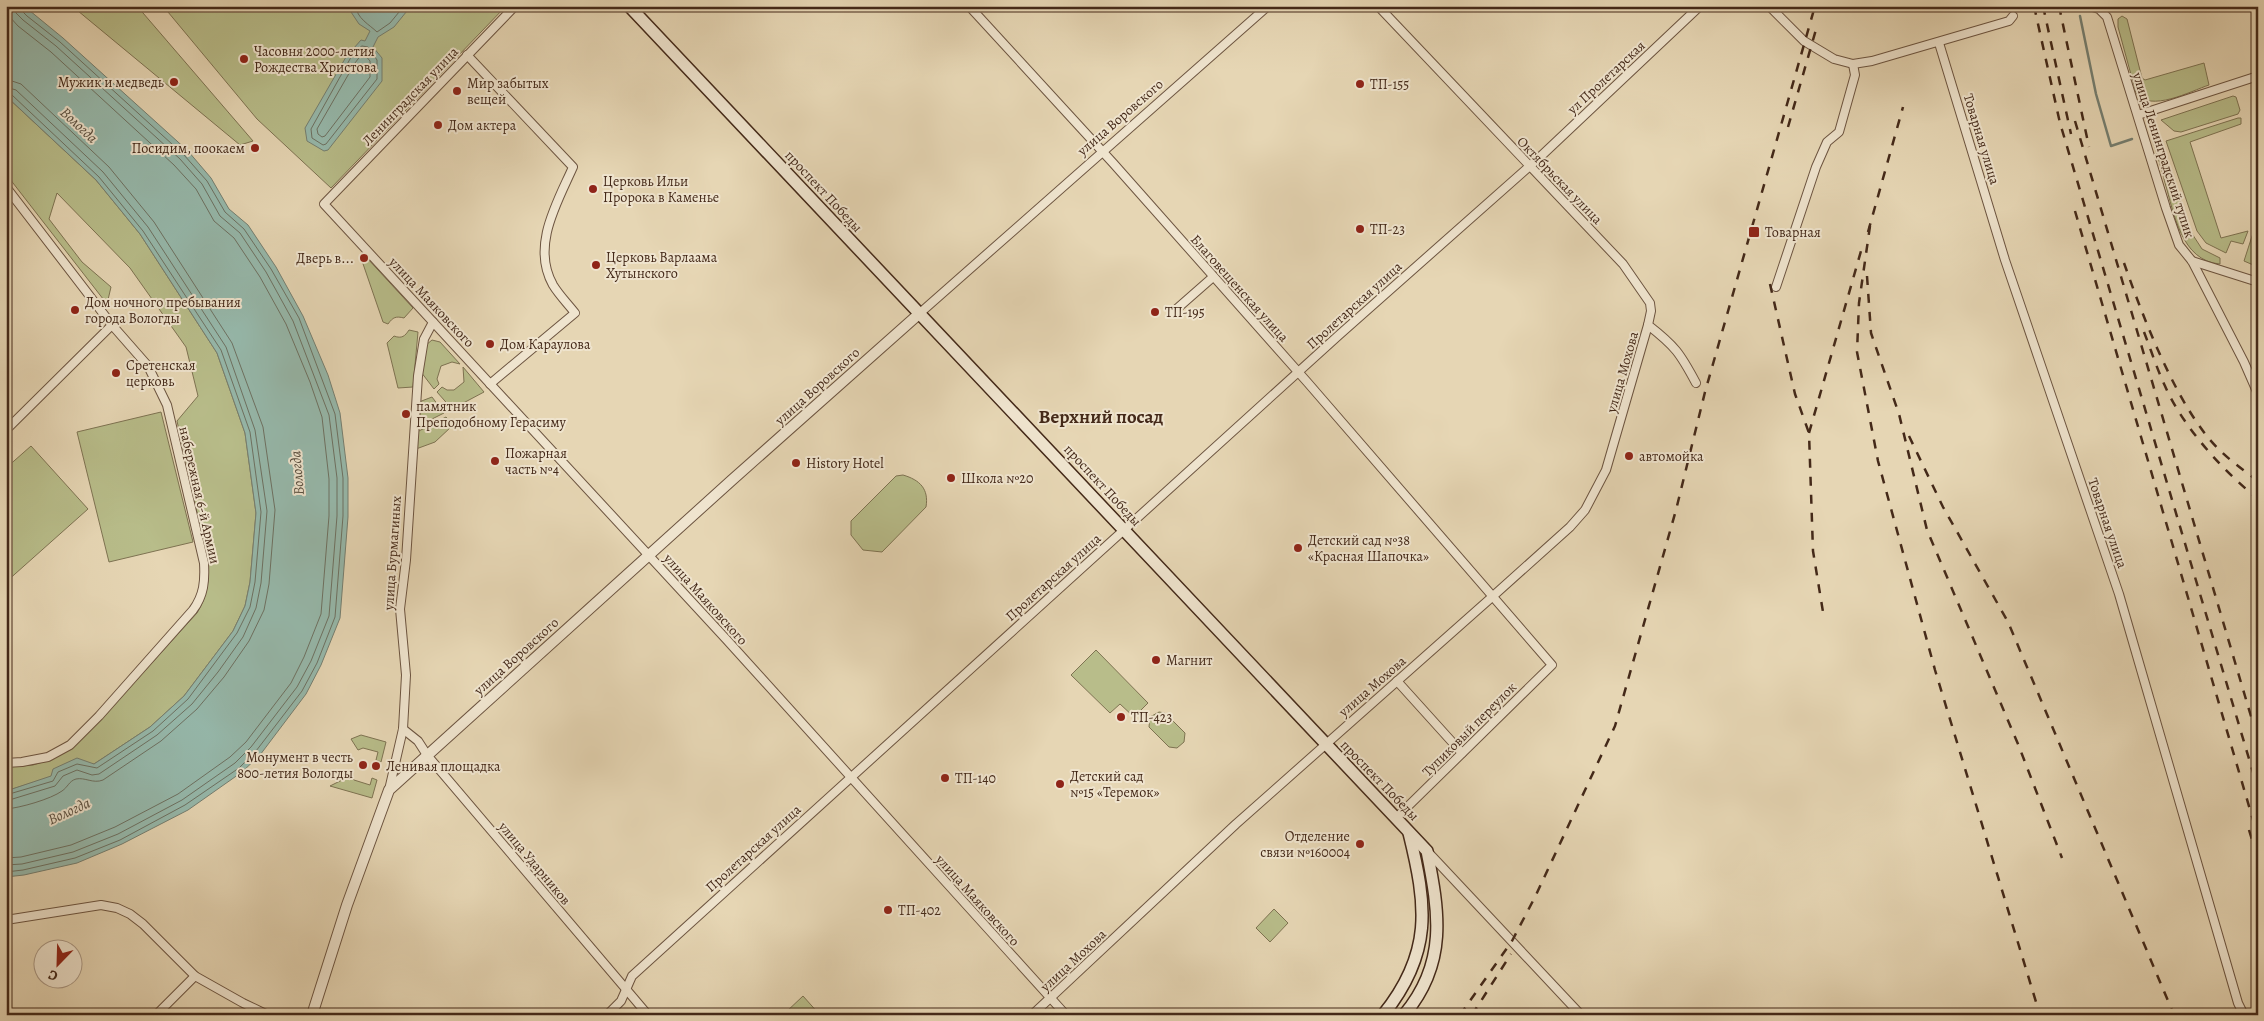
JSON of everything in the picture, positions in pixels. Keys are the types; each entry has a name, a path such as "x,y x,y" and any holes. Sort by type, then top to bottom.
{"main road":[{"name":"проспект Победы","path":"629,6 1427,851"},
{"path":"1383,1015 1405,985 1417,956 1421,938 1422,896 1409,832"},
{"path":"1404,1015 1427,979 1438,936 1438,907 1427,851"}],"street":[{"name":"Ленинградская улица","path":"324,204 515,6"},
{"name":"Благовещенская улица","path":"969,6 1102,151 1298,372 1546,658"},
{"name":"улица Воровского","path":"389,790 649,554 1268,6"},
{"name":"Октябрьская улица","path":"1378,6 1623,264 1650,303 1651,311 1648,325"},
{"name":"ул Пролетарская","path":"1529,166 1700,6"},
{"path":"1769,6 1804,41 1834,59 1853,64 1872,61 1939,43 2009,21 2013,16"},
{"path":"2073,7 2077,6"},
{"name":"улица Ленинградский тупик","path":"2090,6 2099,9 2107,17 2179,245 2192,261 2244,362 2258,394"},
{"name":"Товарная улица","path":"1939,43 2005,260 2119,594 2230,974 2244,1015"},
{"path":"466,55 573,167 548,222 546,236 550,279 575,313 490,384"},
{"path":"1776,287 1816,166 1827,142 1840,132 1855,75 1853,64"},
{"path":"2138,116 2258,76"},
{"name":"Пролетарская улица","path":"607,1015 621,1001 632,976 1298,372 1529,166"},
{"name":"набережная 6-й Армии","path":"6,187 112,325 148,366 166,405 204,563 203,590 193,610 99,716 70,745 48,757 6,763"},
{"name":"улица Маяковского","path":"324,204 649,554 1066,1015"},
{"path":"2192,261 2258,282"},
{"path":"1172,313 1213,277"},
{"name":"улица Бурмагиных","path":"312,1015 347,905 389,790 402,729 406,675 400,609 406,560 418,376 424,339 433,322"},
{"path":"6,430 112,325"},
{"path":"1648,325 1672,344 1680,354 1696,383"},
{"name":"улица Мохова","path":"1032,1015 1325,744 1492,597 1585,510 1606,470 1648,325"},
{"name":"Тупиковый переулок","path":"1396,818 1552,665 1546,658"},
{"path":"1397,681 1462,753"},
{"name":"улица Ударников","path":"402,729 418,741 648,1015"},
{"name":"проспект Победы","path":"1427,851 1580,1015"},
{"path":"6,920 101,905 117,908 130,914 143,924 195,976 268,1015"},
{"path":"156,1015 195,976"}],"green space":[{"path":"72,6 137,6 253,141 240,145"},
{"path":"163,6 506,6 331,188 257,119"},
{"path":"2122,16 2127,19 2142,78 2145,80 2204,63 2209,85 2171,99 2151,101 2142,99 2136,93 2118,27 2118,19"},
{"path":"6,96 96,180 140,234 217,353 245,433 256,513 250,582 245,606 233,631 184,696 150,727 94,764 6,791 6,767 33,765 49,760 72,748 102,718 197,613 208,583 208,563 177,421 198,396 186,347 130,268 57,193 49,219 82,262 111,287 107,304 6,174"},
{"path":"2233,96 2236,97 2240,110 2238,114 2181,132 2174,131 2161,120"},
{"path":"2241,118 2241,124 2190,142 2221,238 2248,231 2243,244 2231,241 2226,253 2206,243 2197,231 2166,141"},
{"path":"2156,125 2189,229 2202,249 2220,258 2220,264 2207,261 2196,254 2181,234 2153,141 2152,135"},
{"path":"2254,230 2258,231 2258,252 2255,258 2258,260 2258,267 2244,261"},
{"path":"361,258 367,258 413,308 404,318 395,318 388,324 383,322"},
{"path":"409,330 418,332 413,387 398,388 387,343 394,336 403,336"},
{"path":"432,340 440,342 460,364 452,362 441,366 437,379 439,384 434,389 421,372 426,345"},
{"path":"463,367 484,392 452,409 437,392 442,387 447,390 454,390 464,382"},
{"path":"432,397 444,413 416,427 419,402"},
{"path":"161,412 193,542 109,562 77,432"},
{"path":"446,417 452,424 451,427 435,442 416,449 417,432"},
{"path":"31,446 88,509 6,582 6,468"},
{"path":"903,475 919,483 925,490 926,507 882,552 863,550 851,535 851,521 896,476"},
{"path":"1096,650 1148,703 1134,717 1120,704 1110,713 1071,675"},
{"path":"1159,712 1165,713 1185,733 1184,742 1177,748 1169,747 1149,727 1150,717"},
{"path":"361,735 386,742 381,762 376,760 378,752 363,748 358,750 351,739"},
{"path":"350,776 354,780 370,785 372,778 377,780 372,798 330,786"},
{"path":"1274,909 1288,923 1270,942 1256,928"},
{"path":"803,996 820,1015 786,1015 785,1013"}],"water":[{"name":"Вологда","path":"6,6 24,6 63,38 188,151 211,178 229,209 248,225 276,267 303,316 328,375 340,413 348,478 348,517 340,618 321,665 306,694 260,755 242,772 188,810 122,844 77,863 24,875 6,877 6,791 51,776 53,769 77,758 94,764 150,727 184,696 233,631 245,606 250,582 256,513 245,433 217,353 140,234 96,180 6,96"},
{"path":"351,6 411,6 394,27 378,37 373,47 382,58 382,81 328,150 324,151 307,141 305,128 346,57 361,40 365,41 370,31 359,24 351,12"}],"waterway":[{"path":"2080,16 2096,94 2111,146 2132,139"}],"railway":[{"path":"1460,1015 1512,941 1535,897 1615,726 1676,510 1705,392 1815,6"},
{"path":"2034,6 2060,123 2258,789"},
{"path":"2043,6 2071,134"},
{"path":"2059,6 2089,147"},
{"path":"1788,127 1817,26"},
{"path":"1868,232 1903,107"},
{"path":"2075,121 2258,740"},
{"path":"2075,211 2258,837"},
{"path":"1870,226 1859,303 1857,352 1878,461 1935,670 2040,1015"},
{"path":"1809,433 1861,251"},
{"path":"2124,263 2159,352 2193,417 2218,448 2258,481"},
{"path":"1867,276 1871,333 1899,414 1927,530 2018,744 2062,858"},
{"path":"1770,284 1795,394 1809,433 1813,551 1823,612"},
{"path":"2144,332 2162,380 2182,417 2218,462 2258,499"},
{"path":"1909,436 1943,507 2008,622 2174,1015"},
{"path":"2249,830 2258,859"},
{"path":"1472,1015 1511,954"}],"place":[{"name":"Часовня 2000-летия Рождества Христова","path":"244,59"},
{"name":"Мужик и медведь","path":"174,82"},
{"name":"ТП-155","path":"1360,84"},
{"name":"Мир забытых вещей","path":"457,91"},
{"name":"Дом актера","path":"438,125"},
{"name":"Посидим, поокаем","path":"255,148"},
{"name":"Церковь Ильи Пророка в Каменье","path":"593,189"},
{"name":"ТП-23","path":"1360,229"},
{"name":"Товарная","path":"1754,232"},
{"name":"Дверь в...","path":"364,258"},
{"name":"Церковь Варлаама Хутынского","path":"596,265"},
{"name":"Дом ночного пребывания города Вологды","path":"75,310"},
{"name":"ТП-195","path":"1155,312"},
{"name":"Дом Караулова","path":"490,344"},
{"name":"Сретенская церковь","path":"116,373"},
{"name":"памятник Преподобному Герасиму","path":"406,414"},
{"name":"автомойка","path":"1629,456"},
{"name":"Пожарная часть №4","path":"495,461"},
{"name":"History Hotel","path":"796,463"},
{"name":"Школа №20","path":"951,478"},
{"name":"Детский сад №38 «Красная Шапочка»","path":"1298,548"},
{"name":"Магнит","path":"1156,660"},
{"name":"ТП-423","path":"1121,717"},
{"name":"Монумент в честь 800-летия Вологды","path":"363,765"},
{"name":"Ленивая площадка","path":"376,766"},
{"name":"ТП-140","path":"945,778"},
{"name":"Детский сад №15 «Теремок»","path":"1060,784"},
{"name":"Отделение связи №160004","path":"1360,844"},
{"name":"ТП-402","path":"888,910"}],"district":[{"name":"Верхний посад","path":"1101,416"}]}
